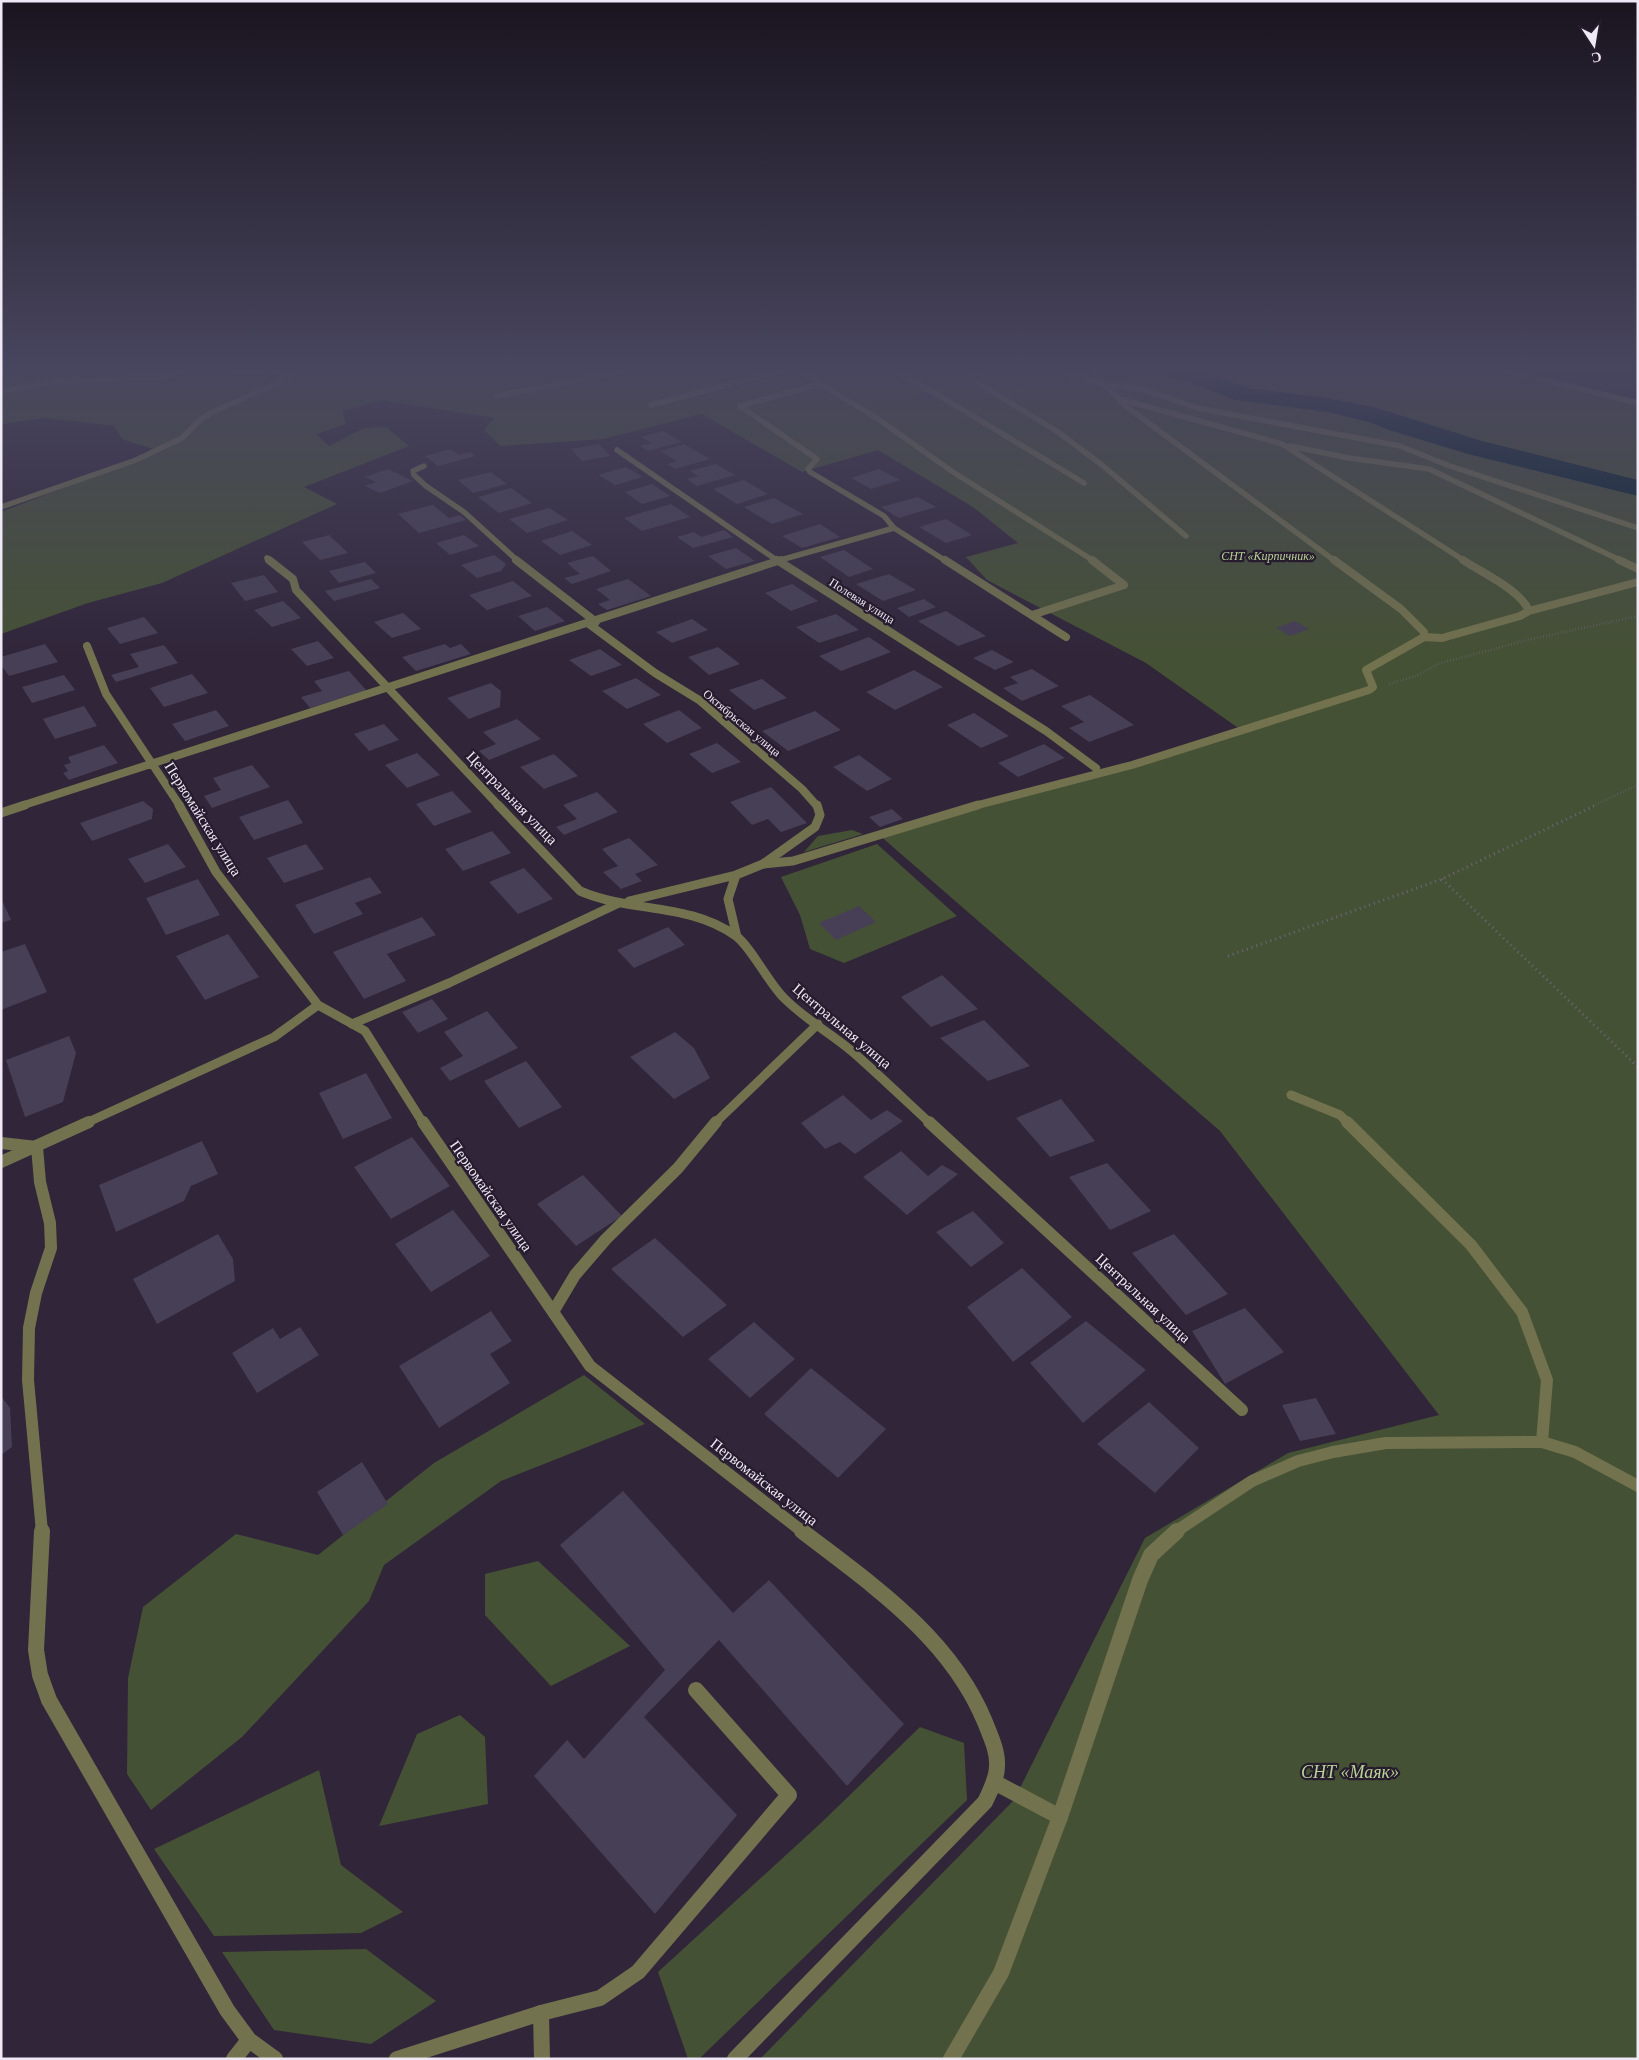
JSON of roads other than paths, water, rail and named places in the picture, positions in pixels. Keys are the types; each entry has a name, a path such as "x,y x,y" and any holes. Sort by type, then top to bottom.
{"street":[{"path":"1,507 116,467"},
{"name":"Октябрьская улица","path":"421,467 413,470 414,475 426,486 464,512 501,548 655,673 699,700 802,789 817,805 820,815 815,828 763,864"},
{"name":"Полевая улица","path":"642,467 778,561 1046,731 1099,771"},
{"path":"810,467 808,469 810,472 884,516 894,528 1066,636"},
{"path":"946,467 1097,563 1124,585 1032,615"},
{"path":"1058,467 1084,483"},
{"path":"1105,467 1186,536"},
{"path":"1206,467 1401,609 1424,632 1424,637"},
{"path":"1318,467 1516,594 1526,601 1529,610"},
{"path":"1420,467 1429,469 1638,569"},
{"path":"1453,467 1638,528"},
{"path":"1,812 592,623 778,561 894,528"},
{"name":"Центральная улица","path":"266,558 293,579 296,590 387,689 580,891 596,898 620,903 674,910 700,918 737,938 783,997 854,1053 1242,1410"},
{"path":"352,1024 449,983 620,903 736,875 763,864 793,860 1331,702 1374,686 1366,670 1424,637 1442,638 1520,616 1529,610 1638,582"},
{"name":"Первомайская улица","path":"87,646 106,694 186,816 216,872 318,1004 365,1031 374,1042 400,1089 590,1366 907,1612 940,1647 966,1682 986,1724 994,1748 997,1765 994,1782"},
{"path":"736,875 728,892 727,902 737,938"},
{"path":"1,1162 38,1147 274,1037 318,1004"},
{"path":"553,1312 582,1268 606,1240 678,1168 723,1113 818,1024"},
{"path":"1291,1095 1340,1115 1471,1246 1522,1312 1547,1380 1542,1442"},
{"path":"1,1143 38,1147"},
{"path":"38,1147 40,1182 50,1223 51,1248 36,1293 29,1328 28,1380 42,1529 36,1650 40,1675 48,1700 227,2010 249,2040 275,2059"},
{"path":"951,2059 1001,1973 1060,1817 1140,1580 1151,1555 1170,1535 1252,1481 1298,1461 1333,1452 1386,1443 1542,1442 1575,1452 1638,1486"},
{"path":"397,2059 541,2014 600,1998 638,1972 789,1795 696,1690"},
{"path":"735,2059 754,2042 985,1802 994,1782 1060,1817"},
{"path":"541,2014 542,2059"},
{"path":"234,2059 249,2040"}],"waterway":[{"path":"1554,467 1638,488"}],"park label":[{"name":"СНТ «Кирпичник»","path":"1268,556"},
{"name":"СНТ «Маяк»","path":"1350,1772"}]}
